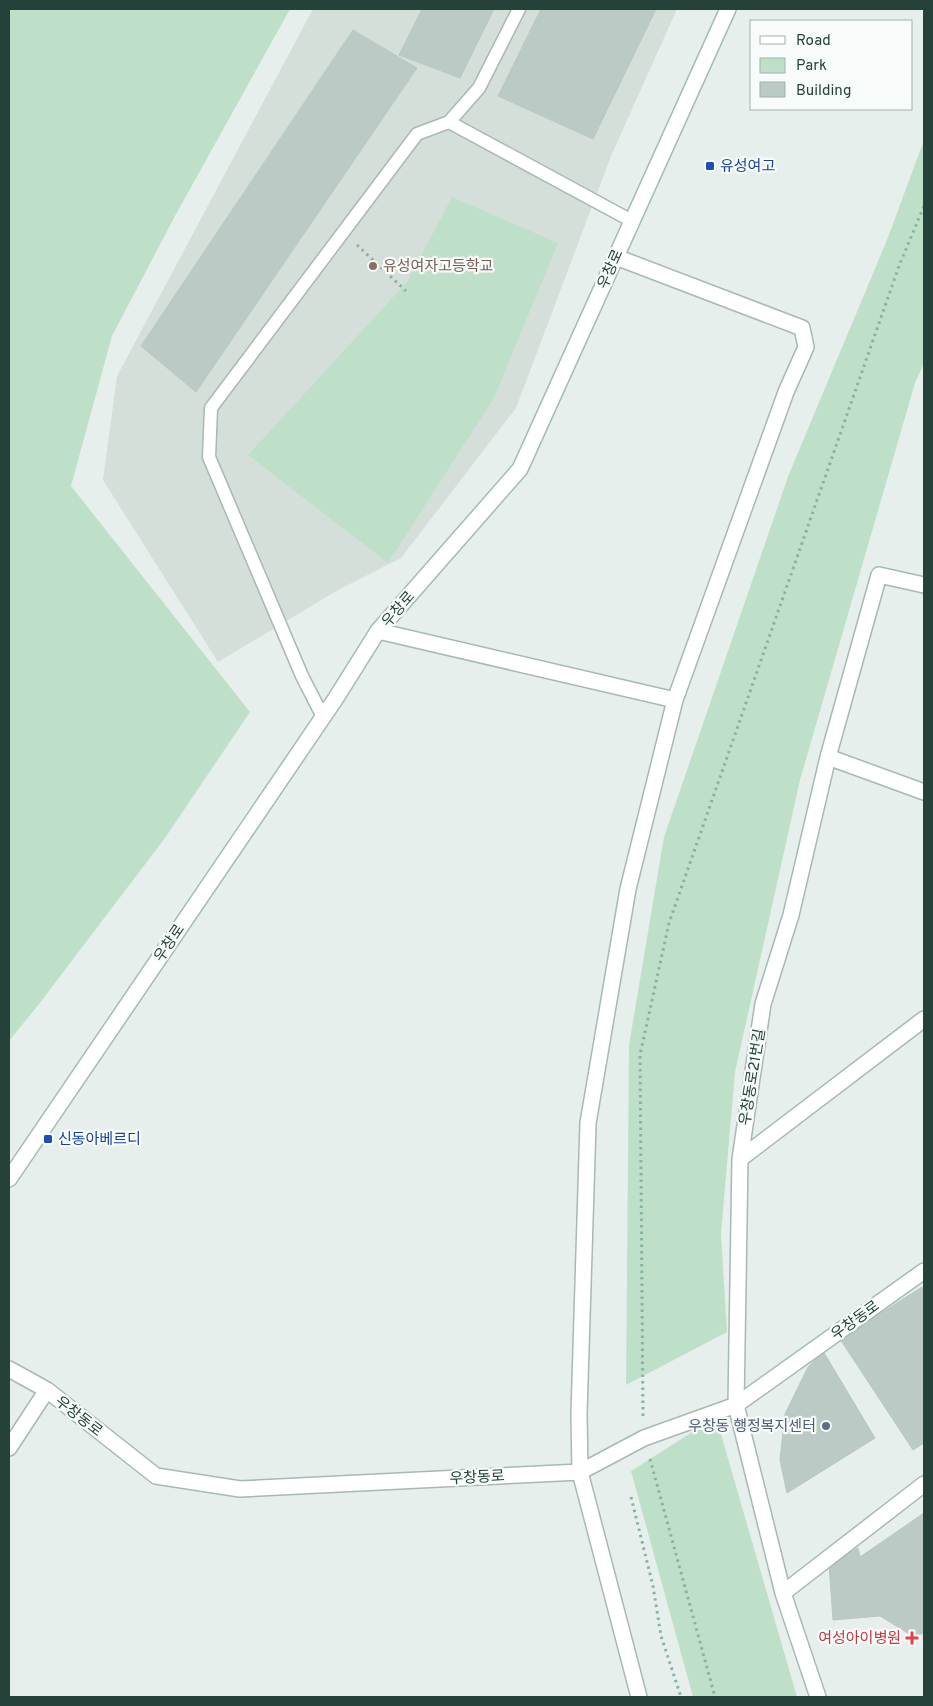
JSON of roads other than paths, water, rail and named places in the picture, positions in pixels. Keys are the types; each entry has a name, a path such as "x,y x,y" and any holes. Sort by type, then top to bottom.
{"street":[{"name":"우창로","path":"9,1180 323,717 378,631 520,469 728,9"},
{"path":"616,257 802,328 806,347 786,392 675,700 628,889 588,1123 579,1414 580,1472 638,1697"},
{"name":"우창동로21번길","path":"818,1697 783,1593 736,1405 740,1159 763,1004 791,914 828,757 879,575 924,585"},
{"path":"378,631 675,700"},
{"path":"828,757 924,792"},
{"path":"740,1159 924,1019"},
{"name":"우창동로","path":"9,1369 47,1390 156,1476 240,1489 580,1472 644,1438 736,1405 924,1271"},
{"path":"9,1448 47,1390"},
{"path":"783,1593 924,1484"}],"lane":[{"path":"323,717 302,676 209,457 212,408 417,134 449,122 479,88 519,9"},
{"path":"449,122 632,221"}],"place":[{"name":"유성여고","path":"710,166"},
{"name":"유성여자고등학교","path":"373,266"},
{"name":"신동아베르디","path":"48,1139"},
{"name":"우창동 행정복지센터","path":"826,1426"},
{"name":"여성아이병원","path":"912,1638"}]}
